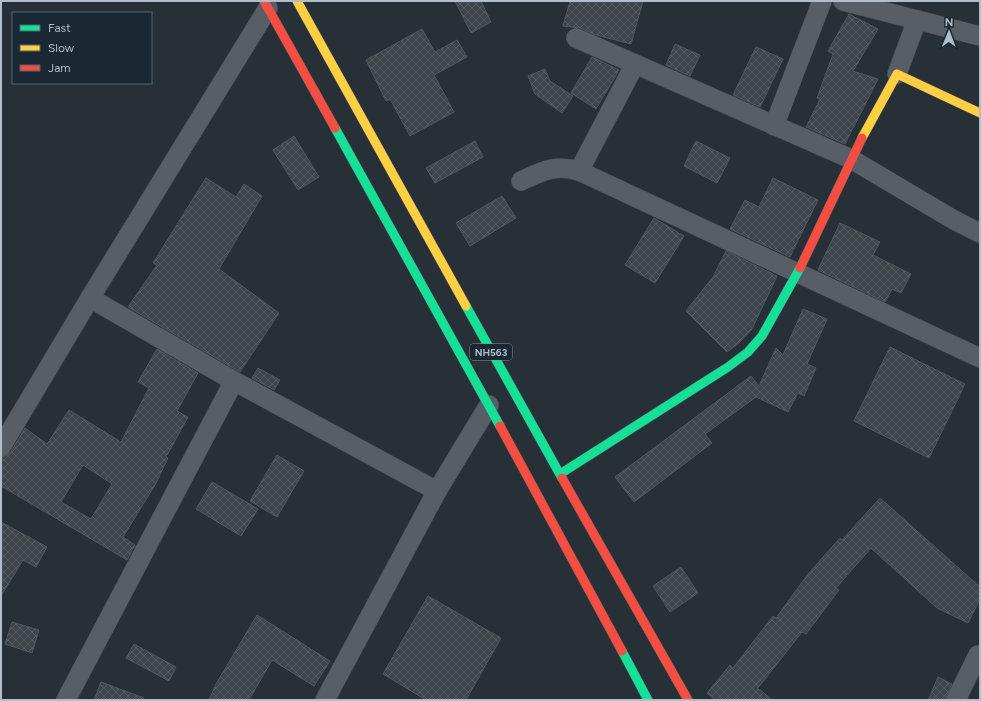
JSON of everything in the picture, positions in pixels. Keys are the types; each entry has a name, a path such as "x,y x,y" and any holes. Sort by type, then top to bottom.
{"main road":[{"name":"NH563","path":"297,1 560,474 688,700"},
{"name":"NH563","path":"266,5 489,404 648,700"},
{"path":"560,474 728,367 748,352 762,336 798,273 852,159 897,74 980,113"}],"street":[{"path":"774,126 822,1"},
{"path":"843,1 980,36"},
{"path":"1,447 266,5"},
{"path":"897,74 917,20"},
{"path":"576,38 852,159 954,220 980,233"},
{"path":"579,171 635,64"},
{"path":"520,181 550,168 565,167 579,171 980,358"},
{"path":"90,298 234,381 437,491"},
{"path":"66,700 234,381"},
{"path":"325,700 437,491 489,404"},
{"path":"956,700 978,655 980,656"}],"building":[{"path":"455,1 481,1 491,22 471,33"},
{"path":"570,1 643,1 631,44 596,35 580,28 563,26"},
{"path":"849,14 878,29 853,71 878,79 845,144 806,127 820,99 817,98 833,54 828,51"},
{"path":"422,29 435,52 457,40 467,57 434,75 454,112 410,136 390,99 386,101 366,60"},
{"path":"675,44 700,55 690,76 666,65"},
{"path":"756,47 783,59 760,107 733,95"},
{"path":"592,57 619,70 596,109 571,93"},
{"path":"545,69 550,81 573,96 562,113 535,94 528,76"},
{"path":"294,136 319,177 298,190 273,150"},
{"path":"475,141 483,157 435,183 426,168"},
{"path":"696,141 730,158 717,183 684,166"},
{"path":"206,178 236,197 244,184 262,196 219,269 279,313 240,372 128,307 157,265 153,263"},
{"path":"773,178 818,200 790,257 730,229 745,200 759,207"},
{"path":"502,196 516,218 470,246 456,223"},
{"path":"654,218 684,236 655,283 625,265"},
{"path":"840,223 880,242 873,255 911,274 901,293 892,289 885,302 818,270"},
{"path":"726,251 777,276 752,329 739,343 727,352 686,311 713,277"},
{"path":"803,309 827,319 807,364 816,368 804,396 798,393 788,412 756,397 705,434 712,443 634,502 615,477 751,376 759,386 776,348 783,355"},
{"path":"890,347 965,384 929,458 854,421"},
{"path":"157,349 198,373 177,411 188,417 166,457 168,458 155,485 123,537 135,545 127,560 1,486 1,458 10,453 25,428 47,444 69,410 121,442 149,388 138,382","holes":["83,465 112,484 91,519 61,502"]},
{"path":"258,368 280,380 274,390 252,378"},
{"path":"277,455 304,471 277,517 250,501"},
{"path":"212,482 258,509 241,536 196,509"},
{"path":"880,498 980,587 980,599 968,623 937,608 871,548 836,588 839,590 806,634 802,632 758,688 772,700 716,700 707,693 730,665 733,668 773,616 776,618 808,574 840,538 842,540"},
{"path":"1,522 47,547 36,567 23,560 1,596"},
{"path":"681,567 698,593 670,612 653,586"},
{"path":"428,596 501,638 466,700 426,700 383,674"},
{"path":"257,615 330,661 314,686 272,660 249,700 209,700 216,684"},
{"path":"12,622 39,630 32,653 5,644"},
{"path":"134,644 176,667 169,681 126,658"},
{"path":"938,677 952,684 945,700 928,700"},
{"path":"101,682 144,698 143,700 94,700"}],"traffic: fast":[{"path":"335,128 500,426"},
{"path":"560,474 728,367 748,352 762,336 800,268"},
{"path":"466,306 562,478"},
{"path":"622,651 648,700"}],"traffic: slow":[{"path":"297,1 466,306"},
{"path":"862,138 897,74 980,113"}],"traffic: jam":[{"path":"264,1 335,128"},
{"path":"800,268 862,138"},
{"path":"500,426 622,651"},
{"path":"562,478 688,700"}]}
